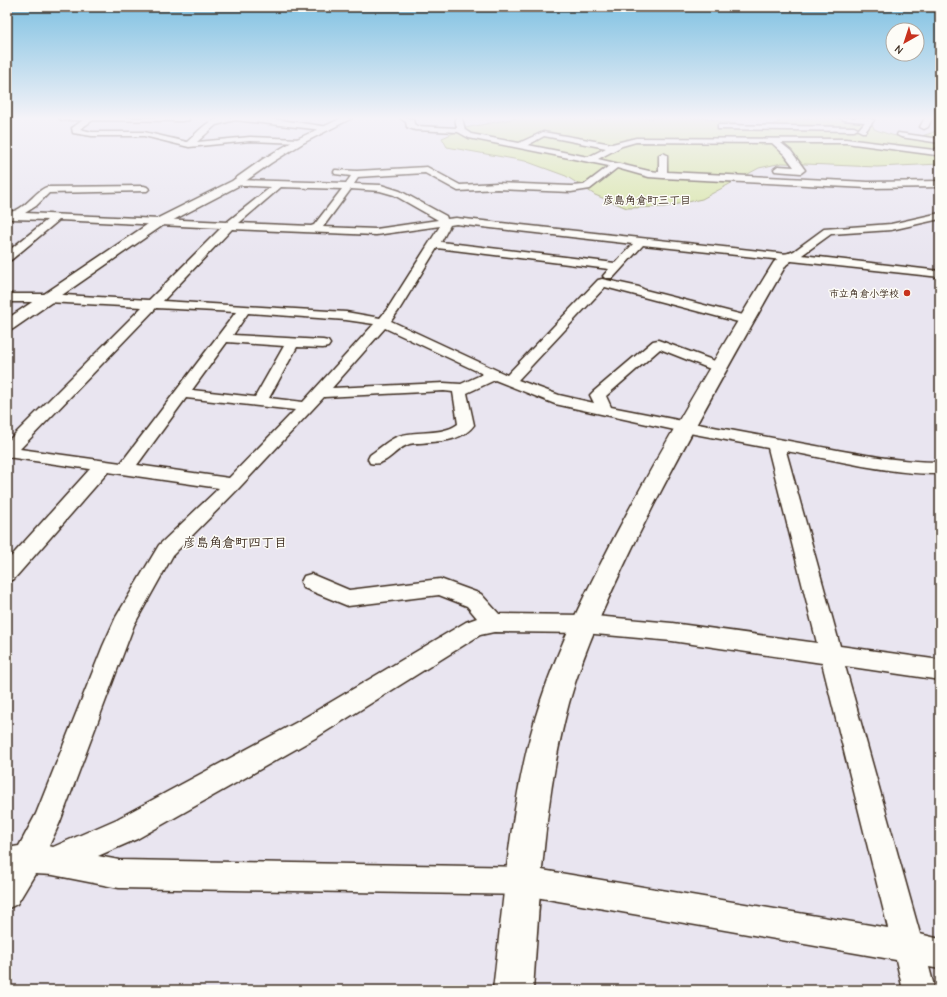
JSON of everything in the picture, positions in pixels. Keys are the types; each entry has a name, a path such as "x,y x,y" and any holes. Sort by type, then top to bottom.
{"street":[{"path":"7,326 158,223 236,183 263,165"},
{"path":"610,165 649,174 663,175 868,184 938,184 936,188 940,194"},
{"path":"663,175 665,165"},
{"path":"770,168 800,170 796,165"},
{"path":"236,183 278,184 428,170 458,188 497,186 576,188 588,187 615,166"},
{"path":"7,894 29,861 46,822 124,623 166,550 233,484 307,407 383,322 393,310 443,229 444,222 442,218 397,193 348,177"},
{"path":"312,230 318,226 348,177"},
{"path":"7,452 230,226 278,184"},
{"path":"10,215 33,204 47,190 144,189"},
{"path":"10,215 375,233 444,222 471,222 940,274"},
{"path":"513,990 532,805 543,749 556,700 593,602 684,427 781,262 798,253 828,231 891,227 940,215"},
{"path":"7,258 56,218"},
{"path":"509,382 638,245 638,240"},
{"path":"433,244 617,267"},
{"path":"602,283 746,320"},
{"path":"7,298 47,298 245,309 346,316 383,322 405,331 509,382 555,399 606,411 776,445 885,464 920,468 940,468"},
{"path":"126,468 245,309"},
{"path":"223,338 323,344"},
{"path":"260,401 293,342"},
{"path":"606,411 598,395 658,344 718,367"},
{"path":"319,393 444,387 463,389 495,374"},
{"path":"376,459 403,440 452,434 462,429 466,425 460,396 463,389"},
{"path":"182,393 307,407"},
{"path":"776,445 919,990"},
{"path":"7,452 233,484"},
{"path":"7,574 104,465"},
{"path":"311,582 348,598 440,587 474,600 494,623"},
{"path":"29,861 127,829 308,729 474,628 494,623 584,624 672,632 940,670"},
{"path":"29,861 119,874 524,881 908,947 940,954"}],"green space":[{"path":"535,165 775,165 759,168 702,199 664,207 627,208 595,195 566,176"},
{"path":"818,165 929,165 877,167"}],"place":[{"name":"市立角倉小学校","path":"907,293"}],"district":[{"name":"彦島角倉町三丁目","path":"647,200"},
{"name":"彦島角倉町四丁目","path":"235,542"}]}
